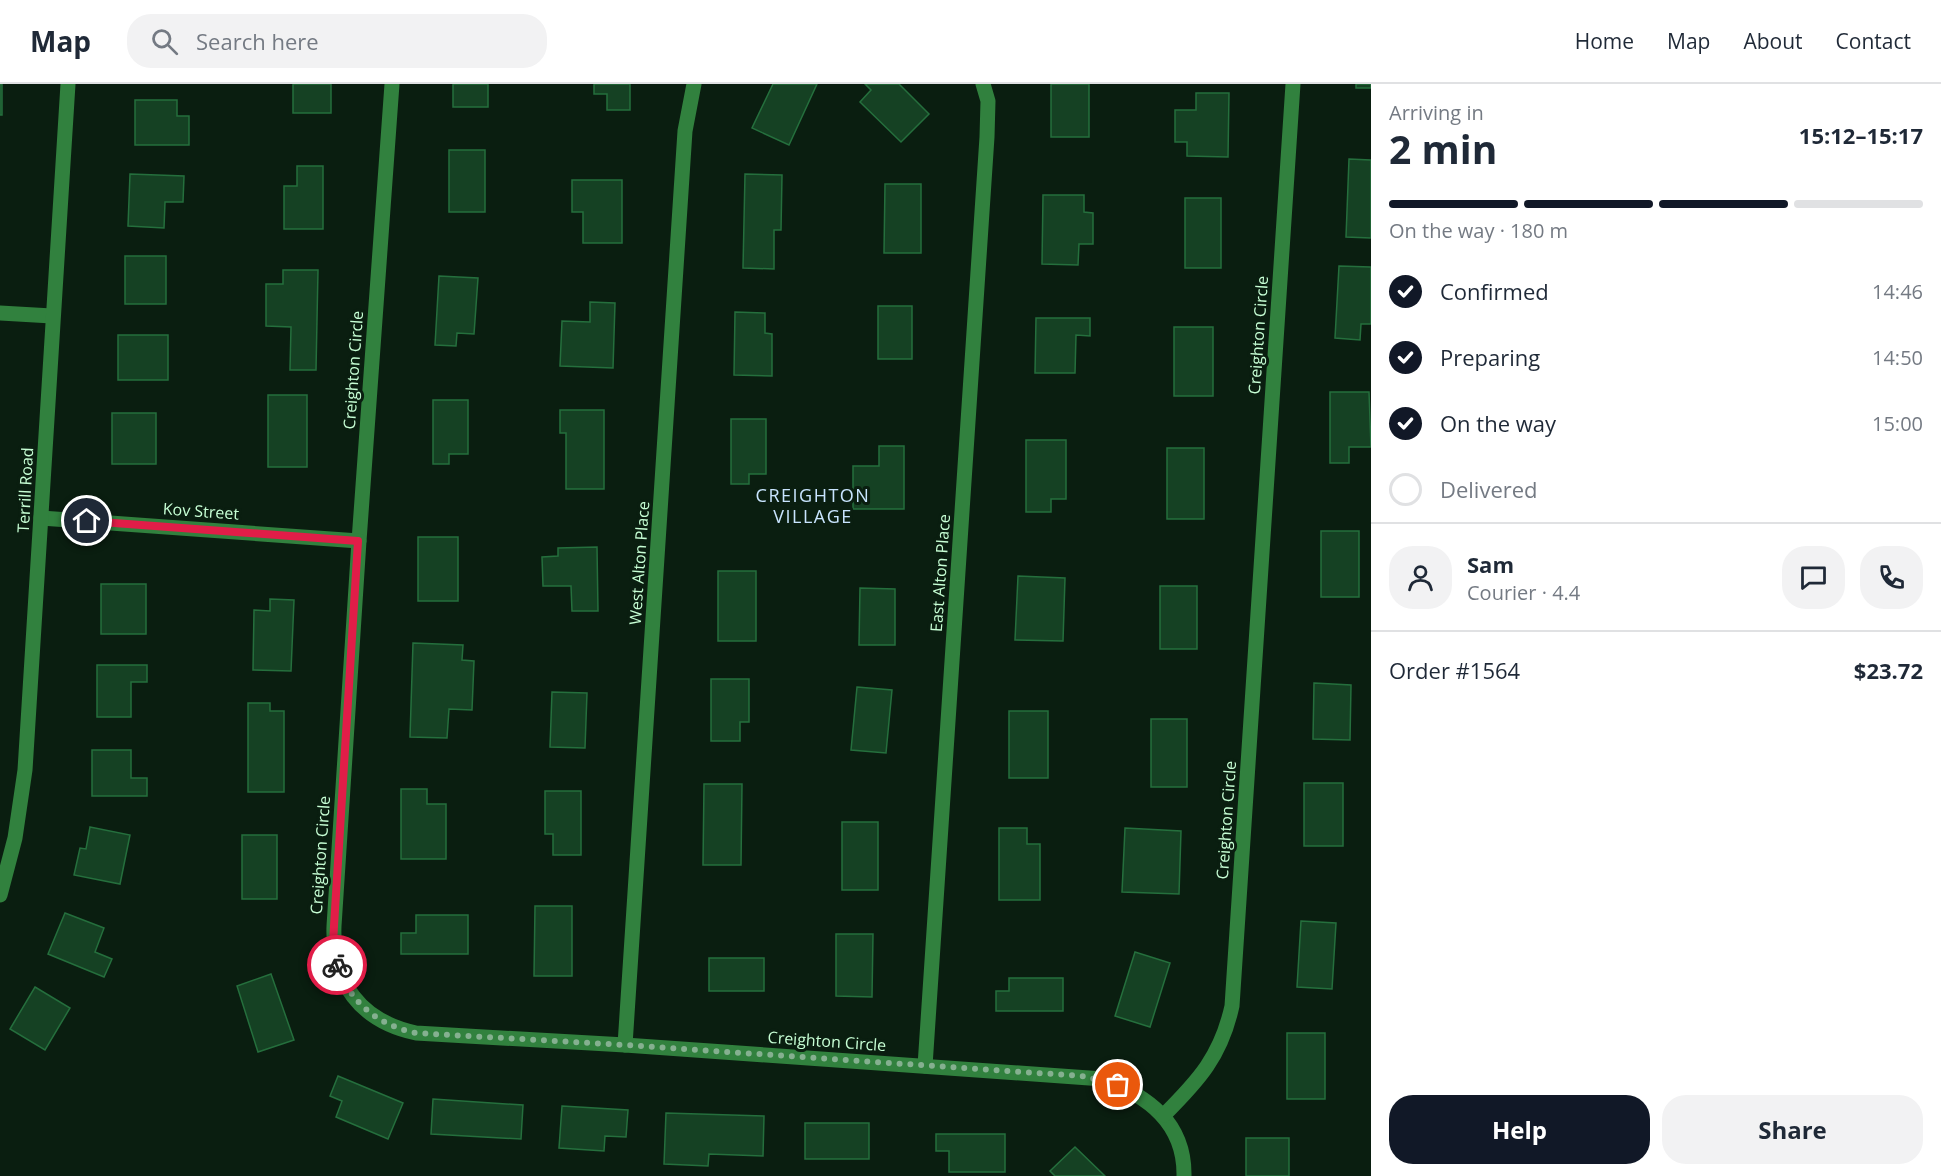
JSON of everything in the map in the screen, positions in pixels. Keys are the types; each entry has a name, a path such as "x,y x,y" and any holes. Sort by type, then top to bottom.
{"street":[{"name":"Terrill Road","path":"0,896 15,838 25,770 68,84"},
{"name":"Creighton Circle","path":"392,84 358,541 333,945 341,978 349,991 368,1012 396,1029 416,1033 625,1045 1102,1079 1137,1094 1164,1115 1202,1076 1216,1054 1226,1032 1232,1006 1293,84"},
{"name":"West Alton Place","path":"625,1045 685,131 694,84"},
{"name":"East Alton Place","path":"925,1066 987,137 988,101 983,84"},
{"path":"0,313 52,316"},
{"name":"Kov Street","path":"41,518 358,541"},
{"path":"1164,1115 1174,1129 1180,1147 1184,1176"}],"building":[{"path":"0,84 2,84 2,115 0,115"},
{"path":"293,84 331,84 331,113 293,113"},
{"path":"453,84 488,84 488,107 453,107"},
{"path":"594,84 630,84 630,110 607,110 607,94 594,94"},
{"path":"773,84 817,84 789,145 752,128"},
{"path":"865,84 899,84 929,114 901,142 860,102 871,90"},
{"path":"1051,84 1089,84 1089,137 1051,137"},
{"path":"1356,84 1371,84 1371,88 1356,88"},
{"path":"1196,93 1229,93 1228,157 1187,156 1187,142 1175,142 1175,110 1196,110"},
{"path":"135,100 177,100 177,116 189,116 189,145 135,145"},
{"path":"449,150 485,150 485,212 449,212"},
{"path":"1349,159 1371,160 1371,238 1346,237"},
{"path":"297,166 323,166 323,229 284,229 284,186 297,186"},
{"path":"130,174 184,176 183,202 165,202 164,228 128,226"},
{"path":"745,174 782,175 781,230 774,230 774,269 743,268"},
{"path":"572,180 622,180 622,243 583,243 583,212 572,212"},
{"path":"885,184 921,184 921,253 884,253"},
{"path":"1043,195 1084,195 1084,212 1093,213 1093,244 1079,244 1078,265 1042,264"},
{"path":"1185,198 1221,198 1221,268 1185,268"},
{"path":"125,256 166,256 166,304 125,304"},
{"path":"1339,266 1371,267 1371,324 1361,324 1360,340 1335,338"},
{"path":"283,270 318,270 316,370 290,370 291,327 266,326 266,284 283,284"},
{"path":"439,276 478,278 474,334 457,333 456,346 435,345"},
{"path":"590,302 615,303 613,368 560,366 562,321 590,322"},
{"path":"878,306 912,306 912,359 878,359"},
{"path":"735,312 765,313 765,333 772,334 772,376 734,375"},
{"path":"1036,318 1090,318 1090,336 1076,335 1075,373 1035,373"},
{"path":"1174,327 1213,327 1213,396 1174,396"},
{"path":"118,335 168,335 168,380 118,380"},
{"path":"1330,392 1369,392 1371,447 1349,447 1349,463 1330,463"},
{"path":"268,395 307,395 307,467 268,467"},
{"path":"433,400 468,400 468,454 449,454 449,464 433,464"},
{"path":"560,410 604,410 604,489 566,489 566,433 560,433"},
{"path":"112,413 156,413 156,464 112,464"},
{"path":"731,419 766,419 766,474 749,474 749,484 731,484"},
{"path":"1026,440 1066,440 1066,499 1051,499 1051,512 1026,512"},
{"path":"879,446 904,446 904,509 853,509 853,466 879,466"},
{"path":"1167,448 1204,448 1204,519 1167,519"},
{"path":"1321,531 1359,531 1359,597 1321,597"},
{"path":"418,537 458,537 458,601 418,601"},
{"path":"597,547 598,611 572,611 571,586 543,586 542,557 558,556 558,548"},
{"path":"718,571 756,571 756,641 718,641"},
{"path":"1018,576 1065,578 1063,641 1015,640"},
{"path":"101,584 146,584 146,634 101,634"},
{"path":"1160,586 1197,586 1197,649 1160,649"},
{"path":"860,588 895,589 895,645 859,645"},
{"path":"270,599 294,600 291,671 253,670 254,610 270,611"},
{"path":"413,643 463,645 462,660 474,661 472,710 449,709 447,738 410,737"},
{"path":"97,665 147,665 147,682 131,682 131,717 97,717"},
{"path":"711,679 749,679 749,722 740,722 740,741 711,741"},
{"path":"1314,683 1351,685 1350,740 1313,739"},
{"path":"857,687 892,690 886,753 851,750"},
{"path":"552,692 587,693 585,748 550,747"},
{"path":"248,703 270,703 270,711 284,711 284,792 248,792"},
{"path":"1009,711 1048,711 1048,778 1009,778"},
{"path":"1151,719 1187,719 1187,787 1151,787"},
{"path":"92,750 131,750 131,778 147,778 147,796 92,796"},
{"path":"1304,783 1343,783 1343,846 1304,846"},
{"path":"704,784 742,784 741,865 703,865"},
{"path":"401,789 427,789 427,804 446,804 446,859 401,859"},
{"path":"545,791 581,791 581,855 553,855 553,834 545,834"},
{"path":"842,822 878,822 878,890 842,890"},
{"path":"90,827 130,835 120,884 74,875 80,848 86,849"},
{"path":"999,828 1027,828 1027,844 1040,844 1040,900 999,900"},
{"path":"1125,828 1181,831 1179,894 1122,892"},
{"path":"242,835 277,835 277,899 242,899"},
{"path":"535,906 572,906 572,976 534,976"},
{"path":"65,913 104,928 95,952 112,959 104,977 48,954"},
{"path":"416,915 468,915 468,954 401,954 401,933 416,933"},
{"path":"1301,921 1336,923 1332,989 1297,987"},
{"path":"836,934 873,934 872,997 836,996"},
{"path":"1135,952 1170,963 1150,1027 1115,1016"},
{"path":"709,958 764,958 764,991 709,991"},
{"path":"271,974 294,1040 258,1052 237,986"},
{"path":"1009,978 1063,978 1063,1011 996,1011 996,991 1009,991"},
{"path":"35,987 70,1008 45,1050 10,1029"},
{"path":"1287,1033 1325,1033 1325,1099 1287,1099"},
{"path":"338,1076 403,1103 388,1139 336,1117 342,1101 330,1096"},
{"path":"433,1099 523,1105 521,1139 431,1134"},
{"path":"562,1106 628,1110 626,1137 605,1136 604,1151 559,1148"},
{"path":"666,1113 764,1116 763,1156 709,1154 708,1166 664,1164"},
{"path":"805,1123 869,1123 869,1159 805,1159"},
{"path":"936,1134 1005,1134 1005,1172 949,1172 949,1151 936,1151"},
{"path":"1246,1138 1289,1138 1289,1176 1246,1176"},
{"path":"1075,1147 1105,1176 1055,1176 1050,1171"}],"way so far":[{"path":"337,965 341,978 349,991 368,1012 396,1029 416,1033 1082,1076 1102,1079 1118,1085"}],"district":[{"name":"CREIGHTON VILLAGE","path":"813,506"}],"route":[{"path":"87,521 358,541 333,945 337,965"}]}
